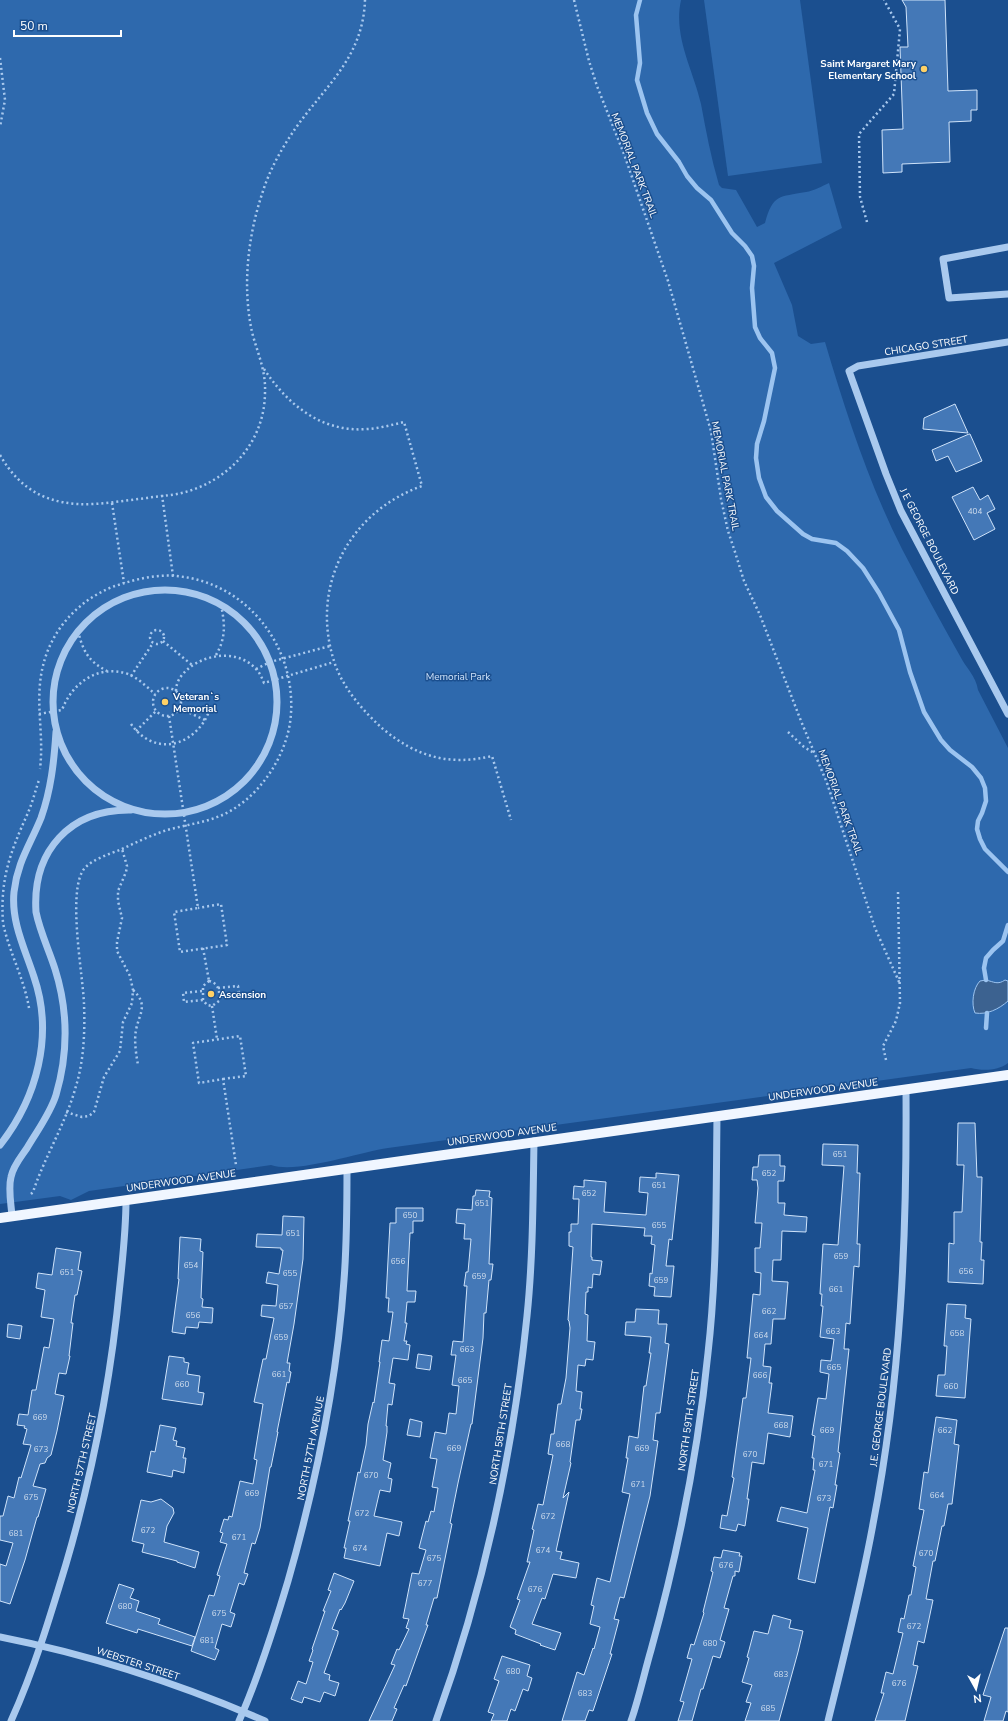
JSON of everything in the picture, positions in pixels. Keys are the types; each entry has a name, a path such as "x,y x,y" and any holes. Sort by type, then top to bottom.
{"main road":[{"name":"UNDERWOOD AVENUE","path":"0,1218 534,1141 1008,1075"}],"street":[{"path":"1008,247 943,259 949,298 1008,294"},
{"name":"CHICAGO STREET","path":"849,371 858,366 1008,342"},
{"name":"J E GEORGE BOULEVARD","path":"849,371 901,511 1008,714"},
{"path":"12,1216 10,1191 11,1175 15,1166 43,1122 56,1095 63,1062 65,1018 60,986 36,912 36,888 38,875 43,861 62,834 88,816 102,812 119,810 135,810 158,813 183,812 205,806 221,799 250,775 262,759 272,735 277,715 277,698 275,680 270,662 257,637 243,621 229,609 205,597 178,591 158,590 124,598 106,606 78,631 67,647 60,663 55,682 53,712 57,730 65,752 76,770 88,784 109,799 135,810"},
{"path":"0,1145 24,1109 38,1069 41,1054 43,1036 41,1005 35,978 17,926 14,909 14,893 19,864 40,819 49,793 53,774 57,730"},
{"name":"J.E. GEORGE BOULEVARD","path":"828,1721 851,1630 870,1538 886,1446 899,1336 904,1271 906,1090"},
{"name":"NORTH 59TH STREET","path":"631,1721 663,1608 692,1466 708,1353 716,1227 717,1116"},
{"name":"NORTH 58TH STREET","path":"436,1721 472,1611 501,1489 520,1371 527,1315 532,1250 534,1141"},
{"name":"NORTH 57TH AVENUE","path":"239,1721 275,1626 302,1532 319,1462 331,1389 344,1288 347,1230 347,1168"},
{"name":"NORTH 57TH STREET","path":"11,1721 35,1665 76,1528 92,1466 103,1410 117,1312 126,1225 126,1200"},
{"name":"WEBSTER STREET","path":"0,1637 41,1645 107,1662 154,1678 265,1721"}],"path":[{"path":"0,455 12,473 22,483 44,497 59,502 75,504 112,503 178,494 208,484 223,475 238,462 257,433 262,420 265,392 263,367 252,331 247,283 248,263 256,215 263,190 284,146 295,129 340,72 352,53 362,27 364,0"},
{"name":"MEMORIAL PARK TRAIL","path":"574,0 596,86 627,161 668,281 711,431 724,512 744,580 760,615 798,715 836,808 875,928 900,984 900,1003 896,1021 883,1046 886,1060"},
{"path":"867,222 860,197 859,134 894,94 900,29 884,0"},
{"path":"0,58 5,100 0,127"},
{"path":"263,367 275,386 289,400 317,420 333,426 367,430 404,422 422,486 405,492 374,513 349,541 340,555 329,588 328,617 330,646 334,662 343,680 362,708 374,721 406,745 418,752 448,760 476,759 492,756 511,820"},
{"path":"162,495 173,576"},
{"path":"112,503 124,583"},
{"path":"31,1194 76,1087 83,1046 84,1006 76,918 78,881 81,872 87,866 167,830 222,815 236,807 248,798 271,771 279,757 290,722 290,691 288,676 277,643 260,618 248,606 234,596 205,582 173,576 136,579 91,597 66,620 56,634 44,662 38,691 39,714 62,710 66,699 79,683 97,674 107,672 120,672 131,676 155,694"},
{"path":"216,655 223,640 225,624 221,606"},
{"path":"153,643 150,639 151,634 156,630 164,634 163,641"},
{"path":"78,631 82,645 91,660 107,672"},
{"path":"163,641 192,666"},
{"path":"153,643 158,644 163,641"},
{"path":"131,676 153,643"},
{"path":"256,669 270,662 330,646"},
{"path":"176,691 163,688 155,694 153,703 156,711 160,714 169,716 175,714 179,708 180,697 176,691 176,685 180,677 192,666 216,655 237,658 256,669 264,683 334,662"},
{"path":"179,708 206,720"},
{"path":"136,731 156,711"},
{"path":"131,724 136,731 149,741 161,744 173,743 191,737 206,720 209,712"},
{"path":"169,716 198,908"},
{"path":"788,732 804,747 815,754"},
{"path":"66,1112 89,1116 94,1112 104,1077 120,1051 123,1022 132,1003 133,990 130,976 117,951 117,942 122,918 118,901 118,891 127,866 122,849"},
{"path":"898,892 900,984"},
{"path":"221,904 227,945 180,952 174,912 198,908 221,904"},
{"path":"204,948 209,981"},
{"path":"209,981 216,984 220,997 218,1003 212,1006 206,1005 203,1000 203,986 209,981"},
{"path":"218,988 238,986 239,994 220,997"},
{"path":"133,990 139,995 142,1008 142,1013 136,1030 138,1065"},
{"path":"202,991 183,993 183,998 184,1002 203,1000"},
{"path":"212,1006 218,1039"},
{"path":"240,1036 246,1076 223,1080 199,1083 193,1042 240,1036"},
{"path":"223,1080 236,1165"}],"green space":[{"name":"Memorial Park","path":"0,0 681,0 679,14 682,40 698,91 711,155 719,185 722,188 736,190 757,227 765,223 771,207 778,198 812,191 829,183 842,228 774,263 792,305 798,336 811,344 825,342 859,448 890,524 962,660 973,676 978,690 1008,748 1008,1063 1000,1068 990,1070 971,1068 388,1148 312,1165 283,1167 271,1165 89,1191 71,1200 60,1196 0,1204"},
{"path":"704,0 800,0 822,163 728,176"}],"shaded area":[{"path":"986,980 998,983 1005,980 1008,981 1008,1001 993,1011 975,1013 973,1005 974,992 980,981"}],"building":[{"name":"Saint Margaret Mary Elementary School","path":"902,0 945,0 948,91 977,90 977,110 971,110 971,121 949,122 950,162 902,164 902,172 883,173 882,130 903,129 900,47 908,47 906,7"},
{"path":"955,404 968,433 923,429 924,418"},
{"path":"969,434 982,461 956,472 948,456 936,461 932,450"},
{"path":"973,487 980,500 988,495 995,509 987,513 995,529 974,540 952,497"},
{"path":"958,1123 975,1123 977,1177 982,1177 980,1242 982,1242 981,1260 984,1260 983,1284 948,1282 949,1243 954,1244 954,1212 962,1212 964,1165 957,1165"},
{"path":"823,1144 858,1145 857,1173 860,1173 857,1244 860,1244 859,1267 854,1266 850,1324 846,1323 844,1349 849,1349 838,1452 840,1453 835,1485 837,1485 833,1508 830,1507 815,1583 798,1579 808,1528 777,1521 781,1507 807,1513 815,1470 813,1470 814,1458 812,1458 815,1436 812,1435 818,1398 826,1399 829,1374 820,1372 821,1360 831,1361 834,1339 820,1337 823,1306 821,1306 822,1294 820,1294 823,1244 838,1245 844,1166 822,1165"},
{"path":"759,1155 780,1155 780,1166 785,1166 784,1181 778,1181 778,1203 785,1203 784,1215 807,1217 806,1232 782,1231 781,1260 773,1260 772,1281 788,1282 785,1319 773,1319 771,1344 765,1344 763,1366 771,1367 769,1383 772,1383 768,1413 793,1416 790,1437 768,1433 764,1464 752,1462 745,1526 738,1524 736,1531 720,1528 722,1515 727,1516 734,1478 732,1477 743,1398 746,1398 751,1358 747,1358 753,1294 760,1295 761,1273 755,1272 755,1248 760,1248 762,1223 755,1223 758,1188 757,1180 752,1180 753,1167 758,1167"},
{"path":"656,1173 679,1175 672,1240 669,1239 666,1266 674,1266 671,1297 654,1296 655,1287 649,1286 650,1273 652,1274 655,1245 651,1244 652,1236 644,1236 645,1228 592,1224 591,1257 592,1260 602,1261 600,1275 593,1274 592,1288 588,1287 588,1292 586,1292 585,1314 588,1315 587,1341 595,1342 593,1360 586,1359 585,1366 578,1365 576,1391 582,1392 580,1409 582,1409 580,1420 576,1420 571,1463 563,1498 569,1492 556,1551 562,1552 560,1559 579,1563 576,1578 553,1574 545,1599 542,1598 532,1624 561,1633 555,1650 515,1634 516,1630 510,1627 520,1600 517,1599 530,1562 527,1562 534,1530 532,1529 538,1504 543,1505 553,1455 548,1454 551,1434 554,1434 558,1404 561,1404 566,1378 570,1328 568,1320 573,1247 569,1246 569,1232 571,1232 571,1224 578,1224 579,1199 573,1199 574,1186 584,1187 584,1180 606,1182 604,1212 646,1215 648,1193 639,1192 640,1177 656,1178"},
{"path":"476,1190 490,1191 489,1197 492,1198 489,1264 493,1264 491,1280 489,1280 486,1313 484,1313 483,1338 472,1424 450,1523 452,1524 437,1598 434,1598 426,1625 428,1625 406,1686 404,1685 394,1708 397,1709 392,1721 369,1721 395,1665 391,1664 397,1649 399,1650 409,1629 406,1628 409,1619 403,1618 412,1573 419,1574 426,1550 419,1548 426,1521 428,1522 431,1511 434,1512 438,1488 432,1487 437,1459 430,1458 435,1432 446,1434 449,1413 456,1414 459,1386 452,1385 456,1355 451,1355 453,1341 463,1342 467,1286 464,1286 466,1272 468,1272 471,1239 464,1239 465,1224 456,1223 457,1209 472,1210 473,1196 475,1196"},
{"path":"396,1208 423,1208 423,1221 413,1221 413,1233 410,1233 407,1291 416,1291 415,1302 407,1302 405,1323 407,1323 404,1341 407,1341 406,1344 410,1345 408,1360 393,1358 389,1383 395,1384 392,1405 388,1404 386,1426 387,1432 383,1460 391,1463 388,1478 392,1479 390,1492 380,1490 374,1516 402,1522 399,1536 387,1533 380,1566 344,1558 346,1548 344,1548 358,1472 360,1473 366,1445 368,1424 373,1402 374,1403 382,1340 389,1341 393,1312 388,1312 389,1298 386,1298 390,1223 396,1223"},
{"path":"283,1216 304,1217 303,1259 287,1363 290,1363 289,1371 291,1372 289,1383 287,1382 270,1467 260,1528 255,1544 252,1543 244,1573 248,1574 244,1585 239,1583 230,1612 235,1614 231,1627 222,1624 215,1648 219,1650 215,1660 191,1651 209,1595 214,1596 220,1576 217,1575 227,1544 220,1542 223,1533 220,1532 224,1519 228,1520 229,1516 232,1517 240,1481 253,1484 257,1460 254,1459 263,1404 254,1402 263,1359 266,1359 274,1318 261,1316 262,1305 276,1306 278,1285 266,1283 268,1272 279,1274 283,1250 281,1250 281,1248 256,1247 257,1234 282,1235"},
{"path":"180,1237 201,1239 200,1251 203,1252 202,1307 213,1308 212,1323 199,1322 198,1328 186,1327 185,1334 172,1332 179,1279"},
{"path":"56,1248 81,1252 78,1270 82,1271 77,1295 75,1295 71,1323 73,1323 70,1356 66,1374 59,1373 55,1394 64,1396 57,1431 51,1455 47,1458 45,1463 40,1464 33,1486 46,1489 10,1604 0,1601 0,1564 6,1566 13,1543 0,1540 0,1516 3,1516 8,1496 14,1498 19,1477 21,1478 31,1445 23,1444 27,1429 24,1428 25,1426 17,1425 19,1414 28,1415 32,1390 36,1390 44,1347 49,1348 54,1319 41,1317 45,1290 36,1288 38,1273 52,1275"},
{"path":"947,1304 966,1305 965,1318 971,1319 965,1398 936,1396 938,1375 945,1375 947,1346 944,1346"},
{"path":"636,1309 659,1310 658,1324 667,1324 665,1343 669,1344 660,1413 656,1413 653,1440 658,1441 650,1496 624,1598 620,1597 614,1619 619,1620 610,1654 612,1654 593,1711 589,1710 585,1721 562,1721 577,1672 584,1675 593,1648 594,1649 600,1627 590,1624 594,1606 591,1605 597,1578 610,1582 630,1494 622,1492 628,1458 626,1458 629,1436 638,1438 644,1386 646,1386 651,1353 649,1353 651,1337 625,1335 626,1322 635,1322"},
{"path":"8,1324 22,1326 20,1339 7,1337"},
{"path":"418,1354 432,1356 430,1370 416,1368"},
{"path":"169,1356 184,1358 184,1362 189,1363 187,1374 200,1376 198,1392 204,1393 202,1405 162,1399"},
{"path":"936,1417 957,1420 954,1444 959,1445 952,1504 948,1504 935,1561 933,1561 926,1599 933,1600 924,1643 918,1641 913,1665 918,1666 905,1721 875,1721 884,1693 881,1693 886,1672 893,1674 903,1633 898,1632 901,1618 904,1619 909,1595 911,1595 916,1567 913,1566 924,1510 919,1509 924,1472 928,1473"},
{"path":"410,1419 422,1422 420,1437 407,1435"},
{"path":"160,1425 176,1428 173,1440 177,1441 176,1446 185,1448 183,1458 186,1458 184,1473 173,1470 172,1477 147,1472 151,1451 155,1452"},
{"path":"161,1499 173,1508 174,1513 167,1526 164,1542 199,1552 195,1568 177,1561 142,1552 144,1544 132,1541 141,1500 151,1502"},
{"path":"723,1550 740,1553 739,1556 742,1556 739,1572 735,1571 735,1576 733,1576 724,1608 729,1609 720,1640 725,1642 720,1658 713,1656 703,1689 701,1689 692,1721 678,1721 684,1702 680,1701 692,1659 687,1658 691,1644 694,1645 704,1613 713,1572 711,1571 714,1557 721,1558"},
{"path":"334,1573 354,1581 332,1629 338,1631 338,1634 324,1673 330,1675 329,1680 339,1683 335,1696 324,1692 320,1702 304,1697 302,1703 291,1699 298,1681 306,1684 313,1662 309,1661 313,1650 312,1649 325,1611 323,1611 331,1591 328,1590"},
{"path":"119,1584 134,1589 130,1598 139,1601 136,1611 160,1619 158,1624 195,1637 192,1646 138,1629 137,1633 106,1623"},
{"path":"773,1615 791,1620 789,1628 803,1631 798,1652 779,1721 745,1721 751,1703 746,1702 752,1685 742,1682 749,1658 747,1657 754,1631 768,1634"},
{"path":"1005,1628 1008,1628 1008,1712 1006,1711 1003,1721 984,1721 991,1697 983,1695"},
{"path":"502,1656 530,1665 527,1676 532,1678 528,1691 523,1689 515,1711 511,1709 507,1721 491,1721 494,1714 488,1712 499,1681 494,1679"}],"waterway":[{"path":"640,0 636,15 640,63 637,80 647,113 657,134 679,162 687,176 697,188 711,200 732,233 745,246 752,256 754,266 752,288 755,327 760,338 772,353 775,368 764,421 757,444 756,458 759,478 766,497 777,511 803,534 812,539 836,543 847,551 863,568 879,593 899,630 910,672 924,712 941,740 950,750 972,767 981,778 985,788 986,801 978,821 977,829 985,849 1008,872"},
{"path":"986,980 984,968 986,958 1003,941 1008,925"},
{"path":"986,1028 987,1013"}],"place":[{"name":"Saint Margaret Mary Elementary School","path":"924,69"},
{"name":"Veteranʻs Memorial","path":"165,702"},
{"name":"Ascension","path":"211,994"}]}
